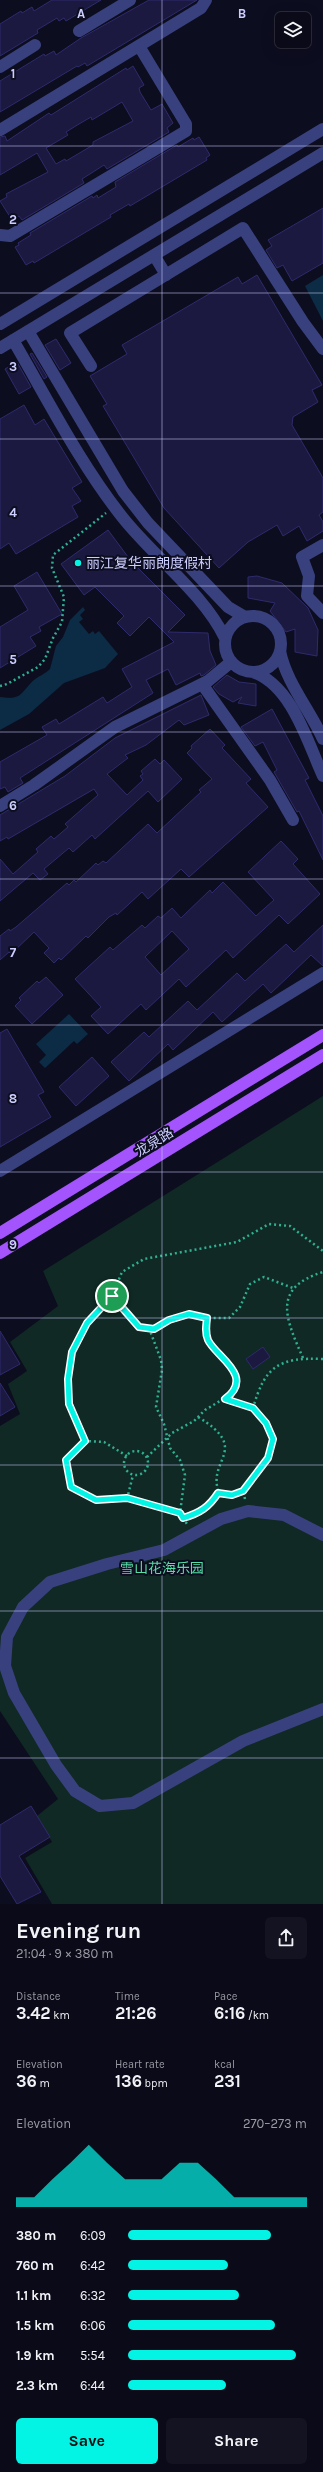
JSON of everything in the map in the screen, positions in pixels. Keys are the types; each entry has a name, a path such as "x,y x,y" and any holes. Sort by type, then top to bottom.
{"main road":[{"name":"龙泉路","path":"0,1233 323,1035"},
{"name":"龙泉路","path":"0,1253 323,1055"}],"street":[{"path":"79,31 130,0"},
{"path":"0,130 201,8 206,0"},
{"path":"0,67 35,45"},
{"path":"0,235 10,236 186,131 186,124 139,46"},
{"path":"0,324 323,129"},
{"path":"0,348 323,153"},
{"path":"91,366 70,333 243,228 303,322 323,349"},
{"path":"154,255 166,275"},
{"path":"28,331 104,461 136,507 228,607 245,617"},
{"path":"13,340 90,470 115,507 136,534 216,619 225,638 226,653 231,662 240,669 253,672 270,680 289,705 323,776"},
{"path":"323,545 302,557 310,576 308,596 323,613"},
{"path":"225,638 232,625 245,617 260,616 273,624 280,637 280,652 288,678 313,717 323,740"},
{"path":"253,672 266,669 272,664 280,652"},
{"path":"0,806 34,785 115,727 202,684 231,662"},
{"path":"202,684 270,780 293,820"},
{"path":"0,1171 323,973"},
{"path":"323,1535 284,1515 248,1511 221,1519 164,1550 107,1564 50,1582 23,1606 7,1637 5,1666 14,1693 56,1764 75,1791 100,1806 133,1803 243,1741 323,1710"}],"path":[{"path":"0,686 7,684 38,667 45,659 53,638 62,622 64,596 52,564 55,551 115,507"},
{"path":"85,1441 69,1404 68,1379 72,1352 87,1323 112,1296 122,1272 144,1259 237,1242 269,1224 290,1226 323,1251"},
{"path":"303,1358 292,1332 286,1310 288,1295 293,1288 307,1277 323,1272"},
{"path":"112,1296 139,1327 154,1329 169,1320 189,1314 207,1318 229,1318 240,1307 250,1284 264,1277 293,1288"},
{"path":"147,1457 167,1437 198,1417 205,1410 225,1399 234,1387 236,1378 228,1361 209,1342 206,1333 207,1318"},
{"path":"149,1328 160,1360 161,1379 156,1398 156,1407 170,1448 180,1460 185,1475 180,1513 194,1535"},
{"path":"253,1408 259,1384 268,1373 281,1364 303,1358 323,1359"},
{"path":"218,1493 232,1495 243,1491 268,1458 273,1439 266,1423 253,1408 225,1399"},
{"path":"198,1417 220,1432 225,1449 215,1485 218,1493"},
{"path":"127,1456 104,1442 85,1441 66,1460 71,1487 96,1500 127,1498 180,1513"},
{"path":"139,1451 147,1457 148,1466 146,1470 138,1475 133,1475 124,1465 127,1456 130,1453 139,1451"},
{"path":"127,1498 133,1475"},
{"path":"243,1491 248,1511"},
{"path":"183,1518 203,1510 218,1493"}],"green space":[{"name":"雪山花海乐园","path":"323,1096 323,1904 52,1904 25,1858 52,1842 37,1816 58,1799 0,1711 0,1426 20,1414 8,1384 27,1371 10,1342 58,1306 43,1271"}],"water":[{"path":"323,275 323,321 305,286"},
{"path":"83,607 85,610 80,615 83,619 79,622 89,634 93,631 95,634 99,631 118,654 105,668 64,683 29,714 0,730 0,697 17,697 34,680 50,669 56,646 63,637 70,620"},
{"path":"69,1014 88,1034 77,1044 74,1041 45,1068 39,1062 46,1055 36,1044"}],"building":[{"path":"52,0 101,0 66,21 64,18 59,21 57,18 37,30 38,33 0,56 0,24 21,11 22,13 32,7 34,11"},
{"path":"149,0 197,0 87,66 85,63 78,67 77,66 0,112 0,81 44,54 45,56 54,51 56,55 81,38"},
{"path":"133,66 144,85 139,88 140,92 151,110 162,104 173,123 167,128 169,132 107,169 104,165 82,179 84,183 22,220 19,216 12,220 0,201 7,197 6,194 48,172 37,153 0,175 0,137 5,136 7,141 49,113 51,115 126,68 127,70","holes":["122,102 133,121 93,142 93,145 66,161 65,159 56,164 46,148 68,135 66,132 79,124 91,117 92,120"]},
{"path":"199,137 210,155 206,158 207,160 130,206 129,204 110,215 111,217 34,263 33,261 26,265 15,247 19,245 18,243 31,235 30,233 92,196 93,198 97,195 98,198 116,187 115,182 177,145 178,147 193,138 194,140"},
{"path":"323,208 323,263 292,281 283,265 277,268 266,250 272,246 268,240"},
{"path":"257,275 322,385 312,390 318,402 293,417 292,425 323,478 323,512 319,515 323,522 323,531 307,541 299,526 283,536 277,525 248,542 219,568 164,508 103,406 107,404 90,376 127,354 122,345 238,277 242,284"},
{"path":"56,339 71,363 60,370 45,345"},
{"path":"32,353 47,377 44,379 30,354"},
{"path":"17,362 31,387 19,394 5,369"},
{"path":"24,405 35,425 44,419 82,482 72,488 81,501 72,506 78,517 16,554 9,543 0,549 0,419"},
{"path":"108,530 131,561 185,615 168,632 208,633 210,651 216,665 204,675 201,676 200,673 176,685 168,669 146,680 153,693 20,778 23,783 8,792 5,787 0,789 0,762 47,735 42,727 56,719 59,724 103,697 107,703 132,687 122,669 174,642 149,617 130,636 117,623 124,616 95,587 84,595 61,564"},
{"path":"37,572 62,614 39,627 41,631 30,637 36,646 0,668 0,627 28,610 14,586"},
{"path":"257,576 282,583 308,608 318,630 317,656 295,652 295,629 286,632 270,611 275,603 248,598 248,577"},
{"path":"227,675 239,682 256,684 256,706 238,703 242,697 233,702 219,694 213,687"},
{"path":"201,695 209,715 184,725 179,720 146,745 125,755 128,758 107,774 127,795 143,780 140,776 143,774 141,771 155,759 160,764 164,760 182,779 158,802 148,791 95,839 92,835 73,852 69,848 44,869 48,874 40,880 33,873 0,901 0,859 13,874 38,852 36,849 51,836 54,839 68,827 65,824 98,795 94,789 8,839 7,837 0,841 0,815 65,776 115,738"},
{"path":"272,709 309,778 305,780 323,816 323,860 299,811 297,812 274,772 277,770 263,742 255,746 241,727"},
{"path":"210,729 225,745 222,748 251,779 246,783 268,807 189,877 181,869 148,899 142,892 117,915 116,913 109,917 88,938 86,936 61,960 59,958 54,963 44,953 49,948 34,932 11,954 9,952 0,960 0,936 9,929 10,931 16,927 67,883 69,885 74,880 76,882 96,863 98,865 103,861 106,863 148,824 157,833 201,792 199,790 212,779 187,753 192,748 191,746"},
{"path":"281,841 298,859 293,864 320,894 288,924 279,915 233,958 226,950 186,987 179,979 146,1010 141,1004 108,1034 91,1016 101,1007 75,979 110,947 113,950 142,925 145,928 158,916 161,918 172,908 181,918 210,890 212,893 223,882 256,916 274,900 248,872","holes":["172,931 189,949 161,975 145,957"]},
{"path":"323,925 323,966 311,955 271,993 263,984 222,1022 213,1012 173,1050 168,1044 129,1081 111,1062 144,1032 149,1037 188,1001 197,1010 237,973 245,981 286,944 294,952"},
{"path":"46,977 63,995 32,1024 15,1006 21,1000 19,998 37,981 39,983"},
{"path":"7,1029 44,1092 38,1095 51,1117 0,1147 0,1033"},
{"path":"92,1057 109,1076 76,1106 59,1087"},
{"path":"0,1331 20,1364 0,1375"},
{"path":"263,1347 270,1357 253,1369 246,1359"},
{"path":"0,1383 15,1407 0,1416"},
{"path":"31,1806 50,1837 19,1856 41,1892 17,1904 0,1876 0,1825"}],"place":[{"name":"丽江复华丽朗度假村","path":"78,563"}],"route":[{"path":"112,1296 124,1312 139,1327 154,1329 169,1320 189,1314 207,1318 206,1333 209,1342 228,1361 236,1378 230,1395 225,1399 253,1408 266,1423 273,1439 268,1458 243,1491 232,1495 218,1493 210,1505 197,1514 183,1518 180,1513 127,1498 96,1500 71,1487 66,1460 85,1441 69,1404 68,1379 72,1352 87,1323 112,1296"}]}
